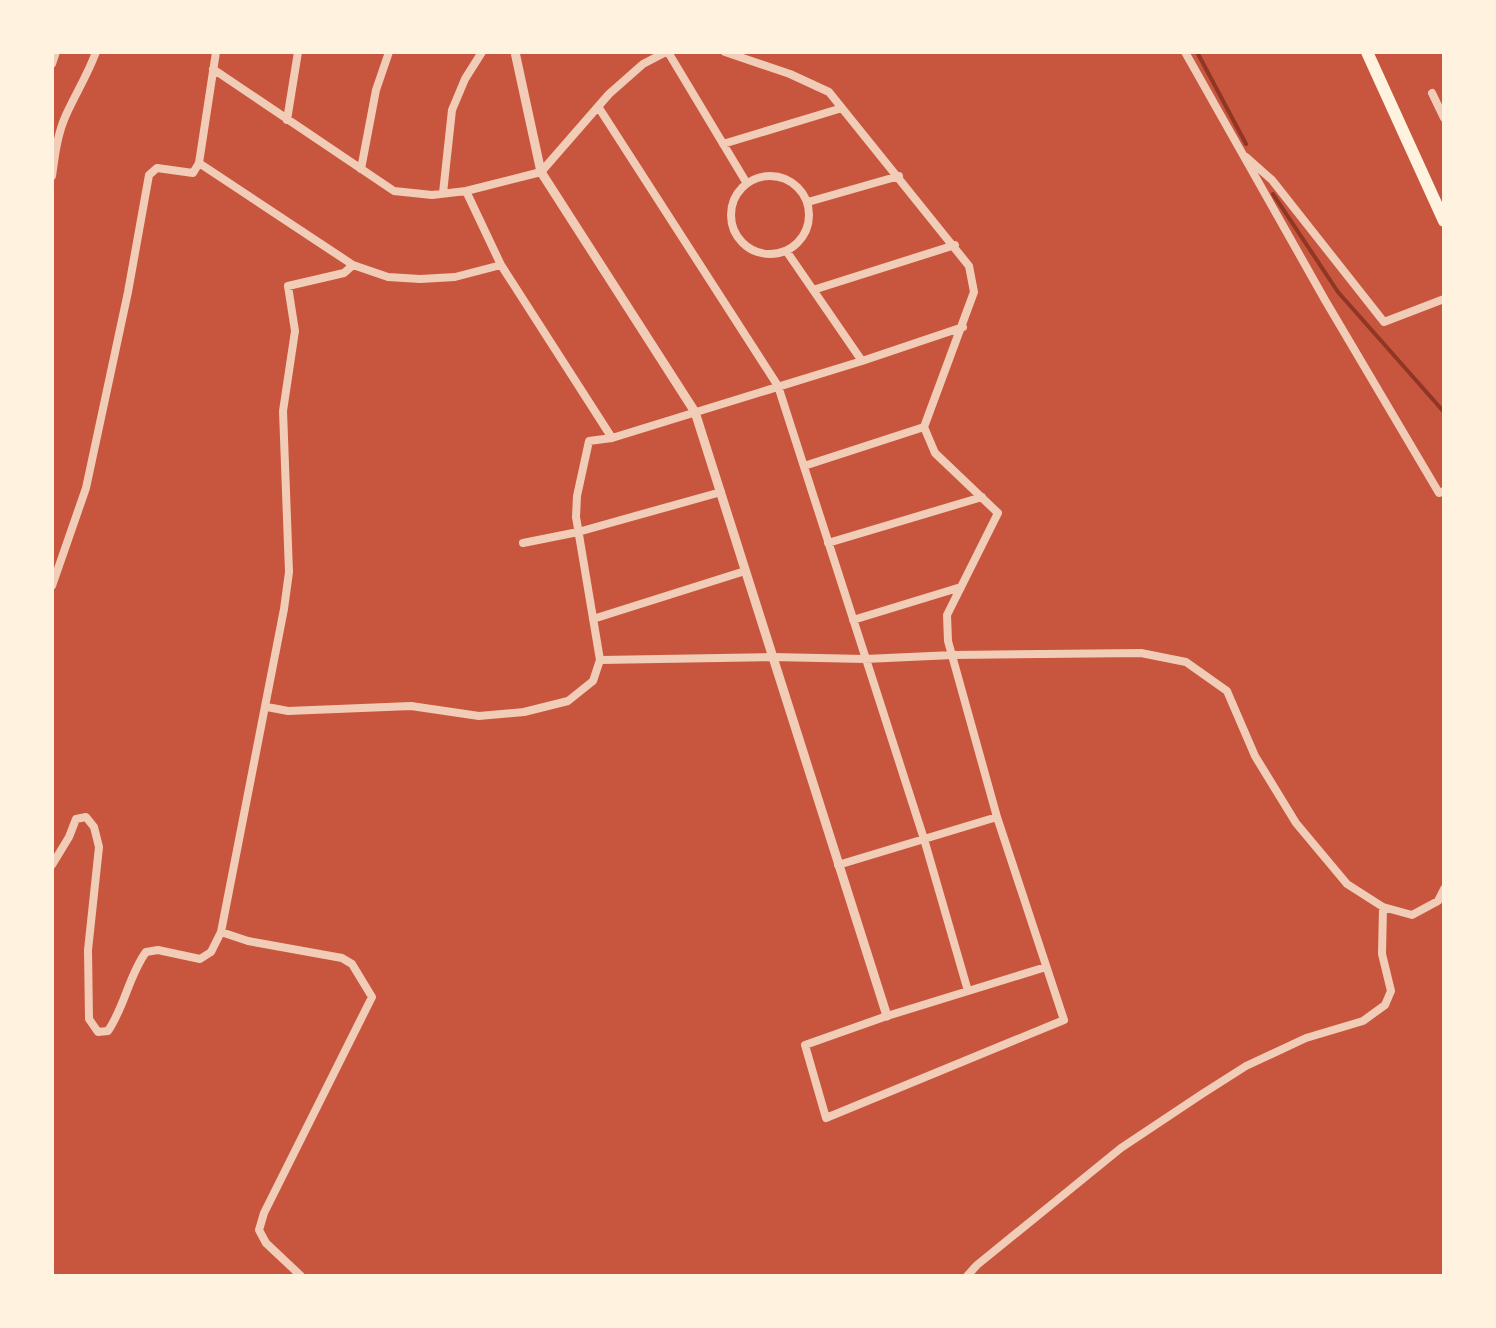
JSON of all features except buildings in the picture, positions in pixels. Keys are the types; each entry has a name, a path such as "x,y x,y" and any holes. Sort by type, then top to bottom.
{"highway":[{"path":"1367,52 1439,194 1444,221"}],"street":[{"path":"52,63 56,52"},
{"path":"52,176 57,142 66,116 96,52"},
{"path":"52,586 86,488 128,292 149,175 157,168 193,173 199,163 216,52"},
{"path":"287,120 298,52"},
{"path":"361,169 376,90 389,52"},
{"path":"443,193 452,110 465,79 482,52"},
{"path":"515,52 541,172 695,412 887,1016"},
{"path":"213,69 394,191 432,195 466,191 541,172 609,94 643,64 667,52 746,182"},
{"path":"725,52 790,74 829,92 969,266 974,292 924,427 935,453 998,513 947,615 948,641 997,817 1064,1020 826,1118 805,1045 1046,967"},
{"path":"1185,52 1239,150 1441,492 1444,503"},
{"path":"1432,93 1444,118"},
{"path":"599,108 778,386 924,839 968,991"},
{"path":"723,144 842,108"},
{"path":"1239,150 1272,180 1384,322 1444,299"},
{"path":"199,163 353,265 388,277 455,277 501,265"},
{"path":"808,202 899,176"},
{"path":"760,177 787,179 798,186 808,202 810,209 803,236 787,252 757,252 744,246 735,234 730,218 731,206 734,196 746,182 760,177"},
{"path":"466,191 501,265 612,438"},
{"path":"813,290 955,245"},
{"path":"787,252 862,361"},
{"path":"52,865 76,819 86,817 94,827 99,847 88,950 89,1019 98,1032 108,1031 120,1014 139,961 146,952 158,950 200,959 211,952 221,932 267,707 289,572 283,411 295,331 288,286 344,273 353,265"},
{"path":"267,707 288,711 411,706 479,716 524,712 568,701 593,681 600,660 578,532 577,496 589,441 612,438 963,327"},
{"path":"804,466 924,427"},
{"path":"523,543 578,532 721,492"},
{"path":"828,543 982,497"},
{"path":"593,619 745,571"},
{"path":"853,620 961,587"},
{"path":"600,660 865,659 1141,653 1192,664 1227,691 1255,756 1296,823 1347,884 1383,907 1412,915 1438,901 1444,889"},
{"path":"838,865 997,817"},
{"path":"967,1276 1121,1148 1202,1094 1246,1066 1306,1038 1363,1021 1385,1005 1391,991 1382,954 1383,907"},
{"path":"221,932 248,941 342,958 352,964 372,997 264,1213 259,1230 266,1243 301,1276"}],"waterway":[{"path":"1197,52 1246,144"},
{"path":"1273,194 1338,292 1444,412"}]}
